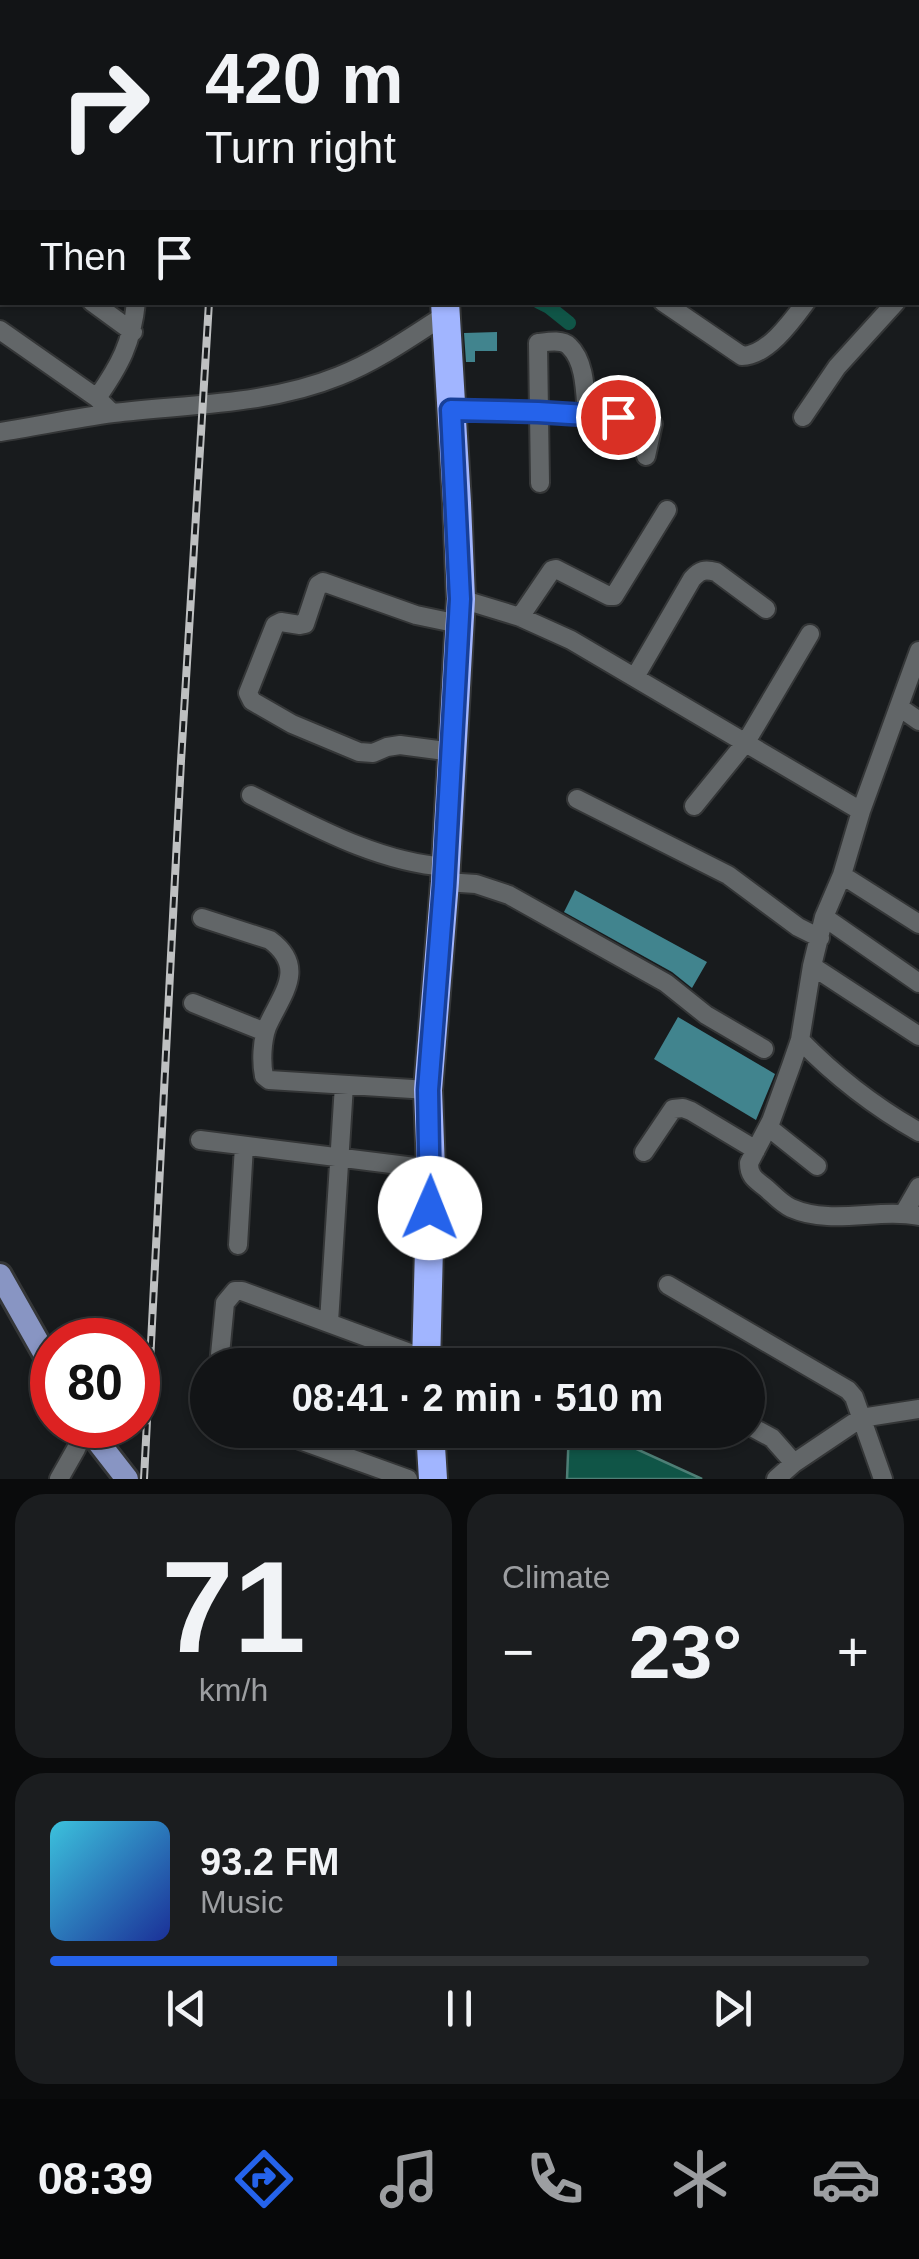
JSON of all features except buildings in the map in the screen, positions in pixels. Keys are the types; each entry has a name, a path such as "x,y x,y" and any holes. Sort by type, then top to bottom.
{"highway":[{"path":"426,1348 431,1170 428,1090 460,612 445,309"},
{"path":"431,1448 433,1479"}],"main road":[{"path":"0,1275 30,1328"},
{"path":"104,1448 128,1479"}],"street":[{"path":"96,305 133,332"},
{"path":"97,398 125,353 133,332 136,305"},
{"path":"667,305 742,356 751,356 788,326 804,305"},
{"path":"803,418 837,367 893,305"},
{"path":"0,416 10,430 112,413 287,393 338,377 385,354 445,309"},
{"path":"0,330 97,398 112,413"},
{"path":"540,483 537,346 542,342 569,346 585,383 586,416"},
{"path":"451,410 650,418 646,456"},
{"path":"520,617 552,570 614,596 668,510"},
{"path":"635,677 698,572 716,572 766,609"},
{"path":"453,752 400,745 373,753 359,752 292,724 252,701 248,693 276,626 281,622 304,624 318,585 323,582 416,614 460,612 520,617 572,640 861,811"},
{"path":"694,806 746,742 810,634"},
{"path":"919,650 824,917 800,1040 749,1171 752,1178 789,1207 821,1216 911,1214 919,1187"},
{"path":"899,707 919,721"},
{"path":"251,795 329,834 509,895 666,982 706,1014 764,1049"},
{"path":"576,799 728,875 798,927 820,938"},
{"path":"842,875 919,924"},
{"path":"824,917 919,983"},
{"path":"202,918 270,940 289,962 289,981 265,1032 262,1069 269,1080 428,1090"},
{"path":"812,966 919,1036"},
{"path":"193,1003 265,1032"},
{"path":"800,1040 846,1082 919,1132"},
{"path":"329,1322 344,1085"},
{"path":"644,1152 677,1107 691,1111 756,1150"},
{"path":"768,1127 817,1166"},
{"path":"200,1140 431,1170"},
{"path":"238,1244 244,1146"},
{"path":"668,1286 840,1384 854,1397 884,1479"},
{"path":"221,1348 225,1304 235,1290 392,1348"},
{"path":"776,1479 862,1418 919,1409"},
{"path":"765,1434 794,1464"},
{"path":"59,1479 76,1448"},
{"path":"322,1448 408,1479"}],"shaded area":[{"path":"568,1448 634,1448 702,1479 567,1479"}],"waterway":[{"path":"545,305 569,323"}],"railway":[{"path":"144,1479 209,305"}],"route":[{"path":"430,1208 428,1090 460,599 451,410 618,417"}]}
